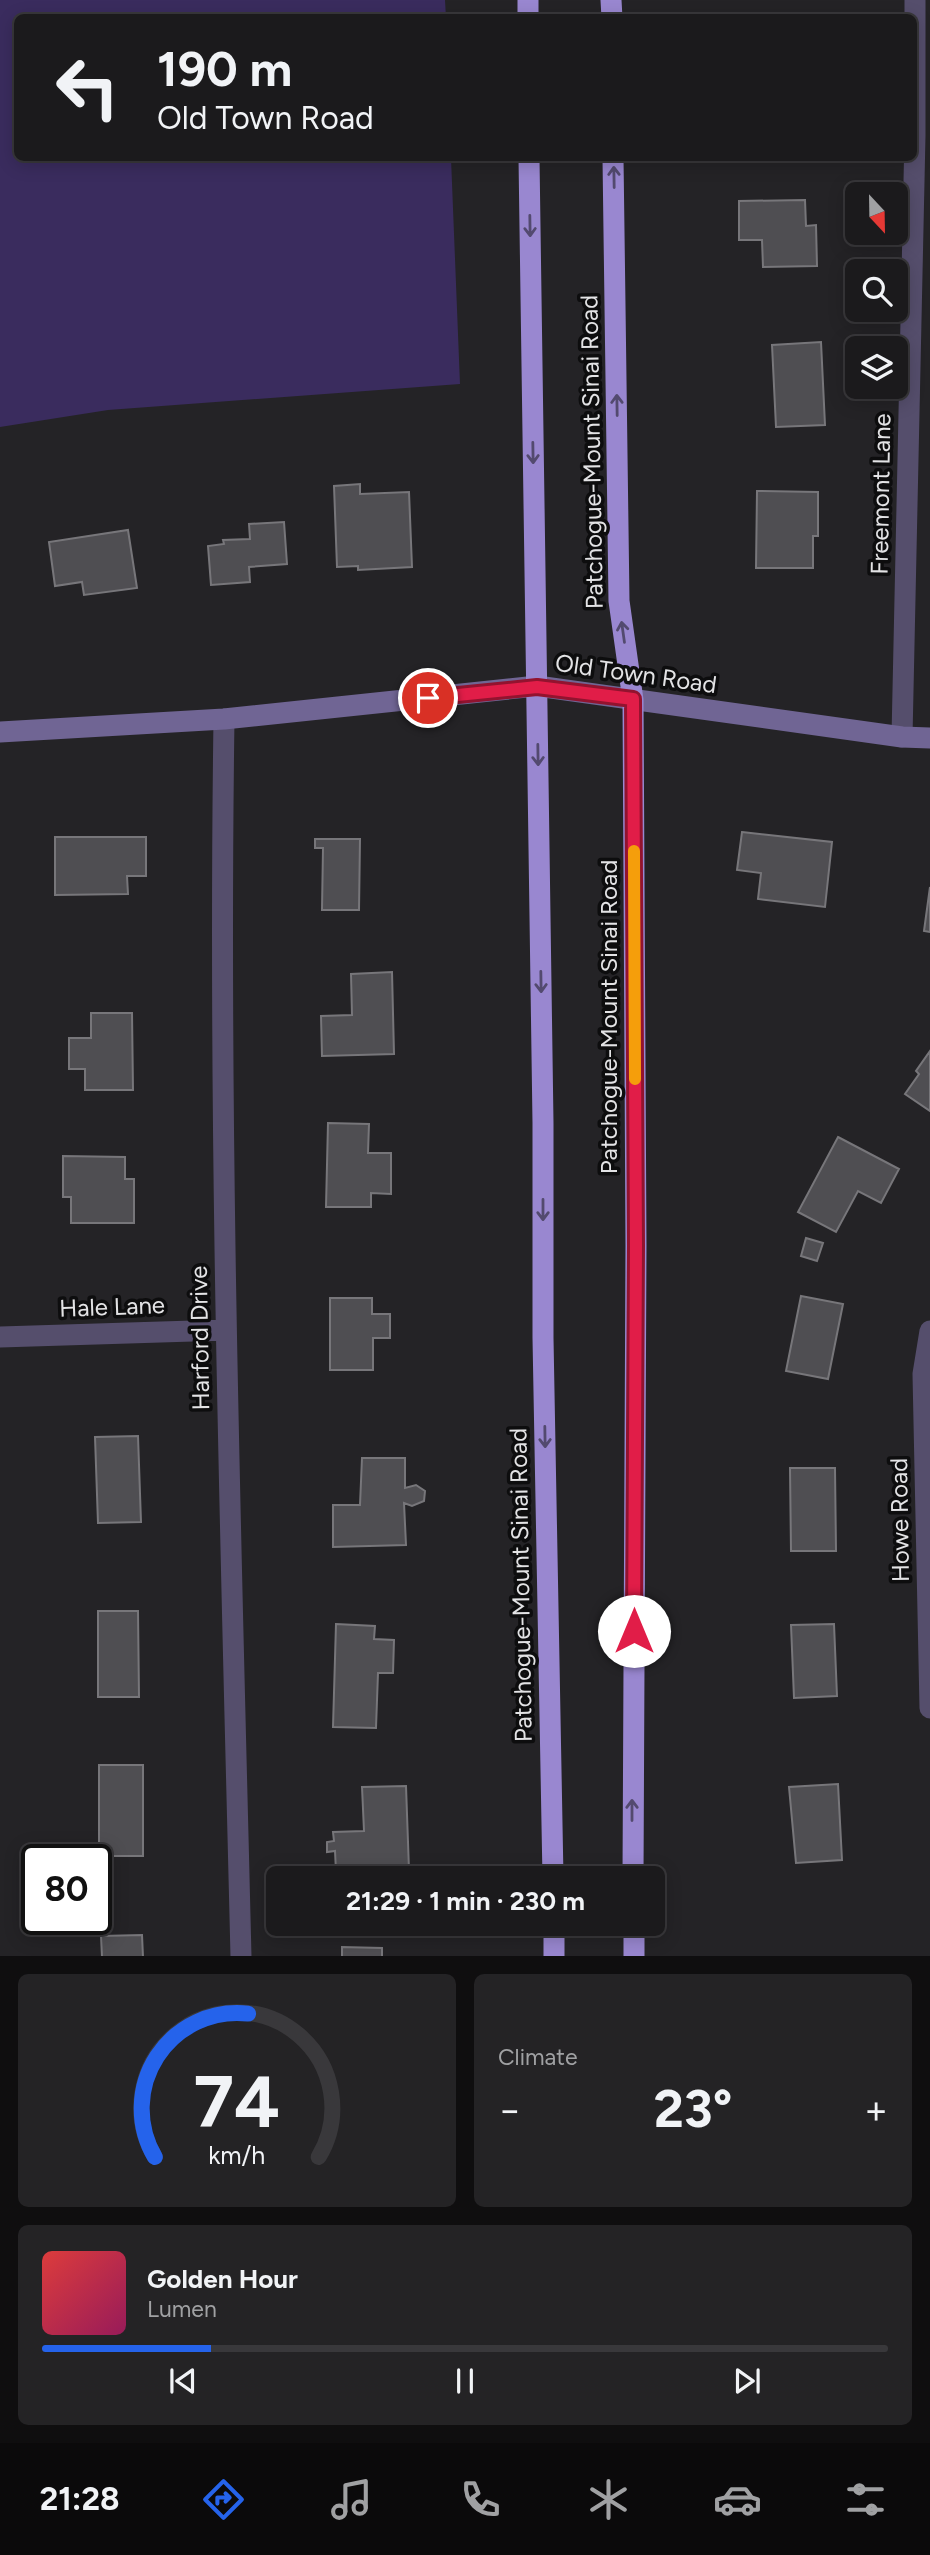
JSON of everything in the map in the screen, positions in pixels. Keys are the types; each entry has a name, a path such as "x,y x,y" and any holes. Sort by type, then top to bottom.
{"highway":[{"name":"Patchogue-Mount Sinai Road","path":"529,161 553,1866"},
{"name":"Patchogue-Mount Sinai Road","path":"614,161 619,601 633,699 636,1245 633,1866"},
{"path":"554,1936 554,1956"},
{"path":"634,1936 634,1956"}],"main road":[{"name":"Old Town Road","path":"0,732 224,719 537,687 902,737 930,738"}],"street":[{"name":"Freemont Lane","path":"902,737 922,135 917,39"},
{"name":"Harford Drive","path":"224,719 221,903 226,1330 241,1956"},
{"name":"Hale Lane","path":"0,1337 226,1330"},
{"name":"Howe Road","path":"930,1331 923,1374 930,1708"}],"shaded area":[{"path":"0,0 445,0 446,14 14,14 14,161 451,161 460,384 108,410 0,427"}],"building":[{"path":"805,200 806,226 816,225 817,266 763,267 762,240 739,240 739,201"},
{"path":"821,342 825,425 776,427 772,345"},
{"path":"360,484 360,494 409,492 412,567 358,570 358,566 337,567 334,486"},
{"path":"757,491 818,492 818,536 813,536 813,568 756,568"},
{"path":"284,522 287,564 249,567 250,582 211,585 208,546 224,544 223,540 250,539 249,524"},
{"path":"128,530 137,588 84,595 82,582 55,586 49,542"},
{"path":"742,832 832,842 825,907 758,899 761,873 737,870"},
{"path":"55,837 146,837 146,876 127,876 128,894 55,895"},
{"path":"315,839 360,839 359,910 322,910 323,848 315,848"},
{"path":"930,887 930,932 924,931"},
{"path":"392,972 394,1054 322,1056 321,1016 352,1015 351,974"},
{"path":"91,1013 132,1013 133,1090 85,1090 85,1069 69,1069 69,1038 91,1038"},
{"path":"930,1051 930,1111 905,1094"},
{"path":"328,1123 369,1124 368,1153 391,1153 391,1194 371,1193 371,1207 326,1207"},
{"path":"838,1137 899,1169 881,1203 858,1191 836,1232 798,1212"},
{"path":"63,1156 125,1157 125,1179 134,1179 134,1223 71,1223 71,1197 63,1197"},
{"path":"806,1238 823,1243 817,1261 801,1256"},
{"path":"801,1296 843,1304 828,1379 786,1371"},
{"path":"330,1298 372,1298 372,1314 390,1314 390,1338 373,1338 373,1370 330,1370"},
{"path":"138,1436 141,1522 98,1523 95,1437"},
{"path":"362,1458 405,1458 405,1488 416,1485 425,1491 424,1501 412,1506 404,1503 406,1545 333,1547 333,1505 360,1505"},
{"path":"790,1468 835,1468 836,1551 791,1551"},
{"path":"98,1611 138,1611 139,1697 98,1697"},
{"path":"336,1624 375,1626 374,1639 394,1640 393,1673 378,1673 376,1728 333,1727"},
{"path":"834,1624 837,1696 794,1698 791,1625"},
{"path":"99,1765 143,1765 143,1856 112,1856 112,1844 99,1844"},
{"path":"838,1784 842,1860 796,1863 789,1787"},
{"path":"406,1786 409,1866 336,1866 335,1851 327,1852 327,1842 334,1841 333,1832 364,1831 362,1787"},
{"path":"142,1935 143,1956 102,1956 101,1936"},
{"path":"342,1947 382,1948 382,1956 342,1956"}],"slow traffic":[{"path":"634,851 635,1079"}],"route":[{"path":"428,698 537,687 633,699 636,1245 634,1631"}]}
